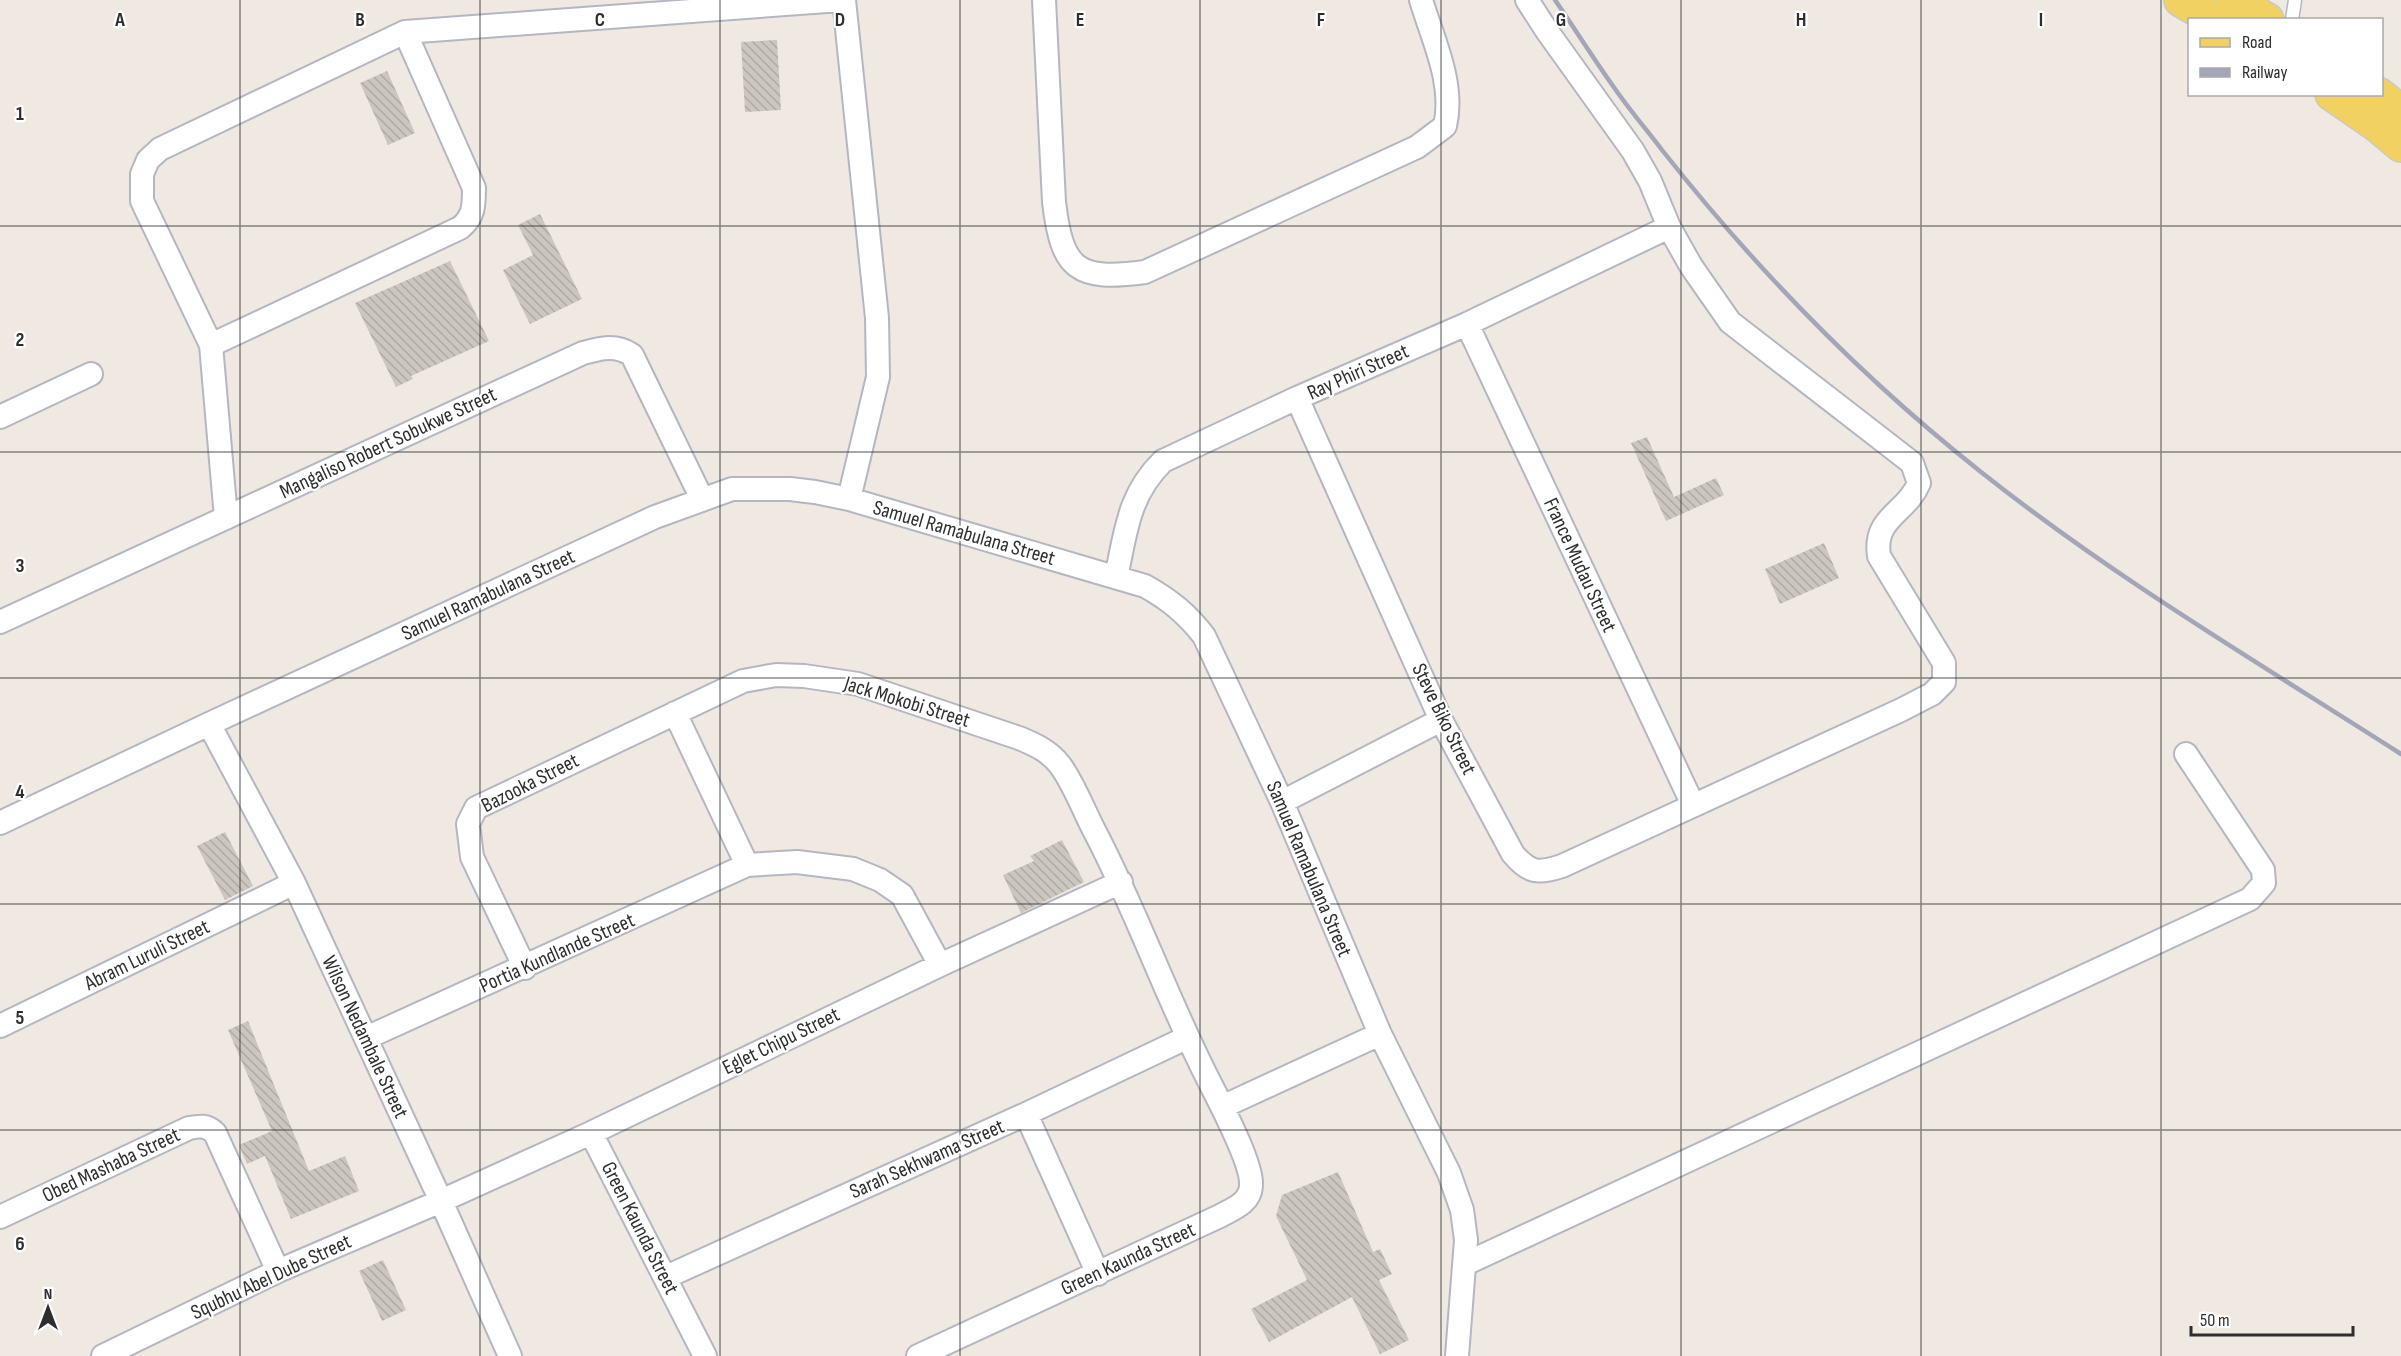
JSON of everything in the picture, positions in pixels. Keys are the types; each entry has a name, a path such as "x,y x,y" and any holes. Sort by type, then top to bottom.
{"main road":[{"path":"2181,0 2212,18"},
{"path":"2234,0 2264,18"},
{"path":"2335,96 2378,125 2401,145"},
{"path":"2381,96 2401,112"}],"street":[{"path":"226,518 211,345 142,201 142,174 148,160 160,149 405,32 843,0 869,236 879,358 878,377 849,499"},
{"path":"1044,0 1057,229 1065,253 1079,268 1110,276 1145,272 1417,147 1445,126 1448,113 1446,81 1421,0"},
{"path":"1527,0 1633,151 1650,181 1669,227"},
{"path":"211,345 460,228 468,222 475,204 474,188 405,32"},
{"name":"Ray Phiri Street","path":"1116,577 1135,498 1151,473 1163,461 1297,398 1467,324 1669,227"},
{"name":"Steve Biko Street","path":"1297,398 1441,720 1513,854 1523,866 1532,870 1551,870 1562,866 1932,694 1944,682 1946,672 1944,663 1879,556 1877,543 1880,530 1886,521 1912,499 1920,483 1912,463 1730,322 1691,266 1669,227"},
{"name":"France Mudau Street","path":"1467,324 1693,805"},
{"name":"Mangaliso Robert Sobukwe Street","path":"0,622 583,353 599,348 614,347 632,355 702,499"},
{"path":"0,417 91,374"},
{"name":"Samuel Ramabulana Street","path":"0,823 656,517 732,489 790,489 849,499 1145,586 1162,595 1189,617 1204,636 1282,802 1380,1034 1449,1173 1462,1210 1466,1240 1457,1356"},
{"name":"Jack Mokobi Street","path":"675,713 743,681 776,675 804,676 858,684 1043,748 1060,766 1121,882 1186,1038 1222,1107"},
{"path":"675,713 747,866 796,862 853,869 880,880 902,895 940,965"},
{"name":"Bazooka Street","path":"525,968 472,857 468,824 472,814 482,805 675,713"},
{"path":"1282,802 1441,720"},
{"name":"Wilson Nedambale Street","path":"209,724 294,884 441,1201 509,1356"},
{"path":"1465,1264 2250,899 2264,884 2263,870 2187,754"},
{"name":"Portia Kundlande Street","path":"366,1038 747,866"},
{"name":"Eglet Chipu Street","path":"441,1201 591,1133 940,965 1121,882"},
{"name":"Abram Luruli Street","path":"0,1026 294,884"},
{"path":"1222,1107 1380,1034"},
{"name":"Sarah Sekhwama Street","path":"666,1277 1026,1114 1186,1038"},
{"name":"Green Kaunda Street","path":"918,1356 1098,1274 1220,1216 1244,1202 1251,1187 1251,1176 1222,1107"},
{"path":"1026,1114 1098,1274"},
{"name":"Obed Mashaba Street","path":"0,1217 189,1128 202,1126 210,1128 215,1133 278,1271"},
{"name":"Green Kaunda Street","path":"591,1133 705,1356"},
{"name":"Squbhu Abel Dube Street","path":"103,1356 278,1271 441,1201"}],"lane":[{"path":"2292,18 2295,0"}],"building":[{"path":"777,40 781,110 745,112 741,42"},
{"path":"387,71 415,133 388,145 360,83"},
{"path":"540,214 582,299 530,324 503,270 533,255 518,225"},
{"path":"450,261 489,341 411,376 413,379 396,387 355,303"},
{"path":"1647,437 1674,497 1716,478 1724,495 1666,521 1631,443"},
{"path":"1824,543 1839,578 1780,604 1765,569"},
{"path":"225,832 253,886 225,900 197,846"},
{"path":"1062,840 1084,882 1021,913 1003,875 1034,861 1030,856"},
{"path":"248,1021 309,1171 345,1156 359,1191 291,1219 265,1156 247,1164 239,1145 272,1131 228,1030"},
{"path":"1338,1172 1373,1252 1380,1249 1392,1274 1379,1280 1409,1340 1380,1354 1352,1297 1269,1342 1251,1309 1307,1280 1276,1216 1282,1195"},
{"path":"383,1260 406,1310 382,1321 359,1271"}],"railway":[{"path":"1555,0 1619,94 1698,194 1812,320 1894,399 1981,472 2082,548 2187,618 2401,754"}]}
